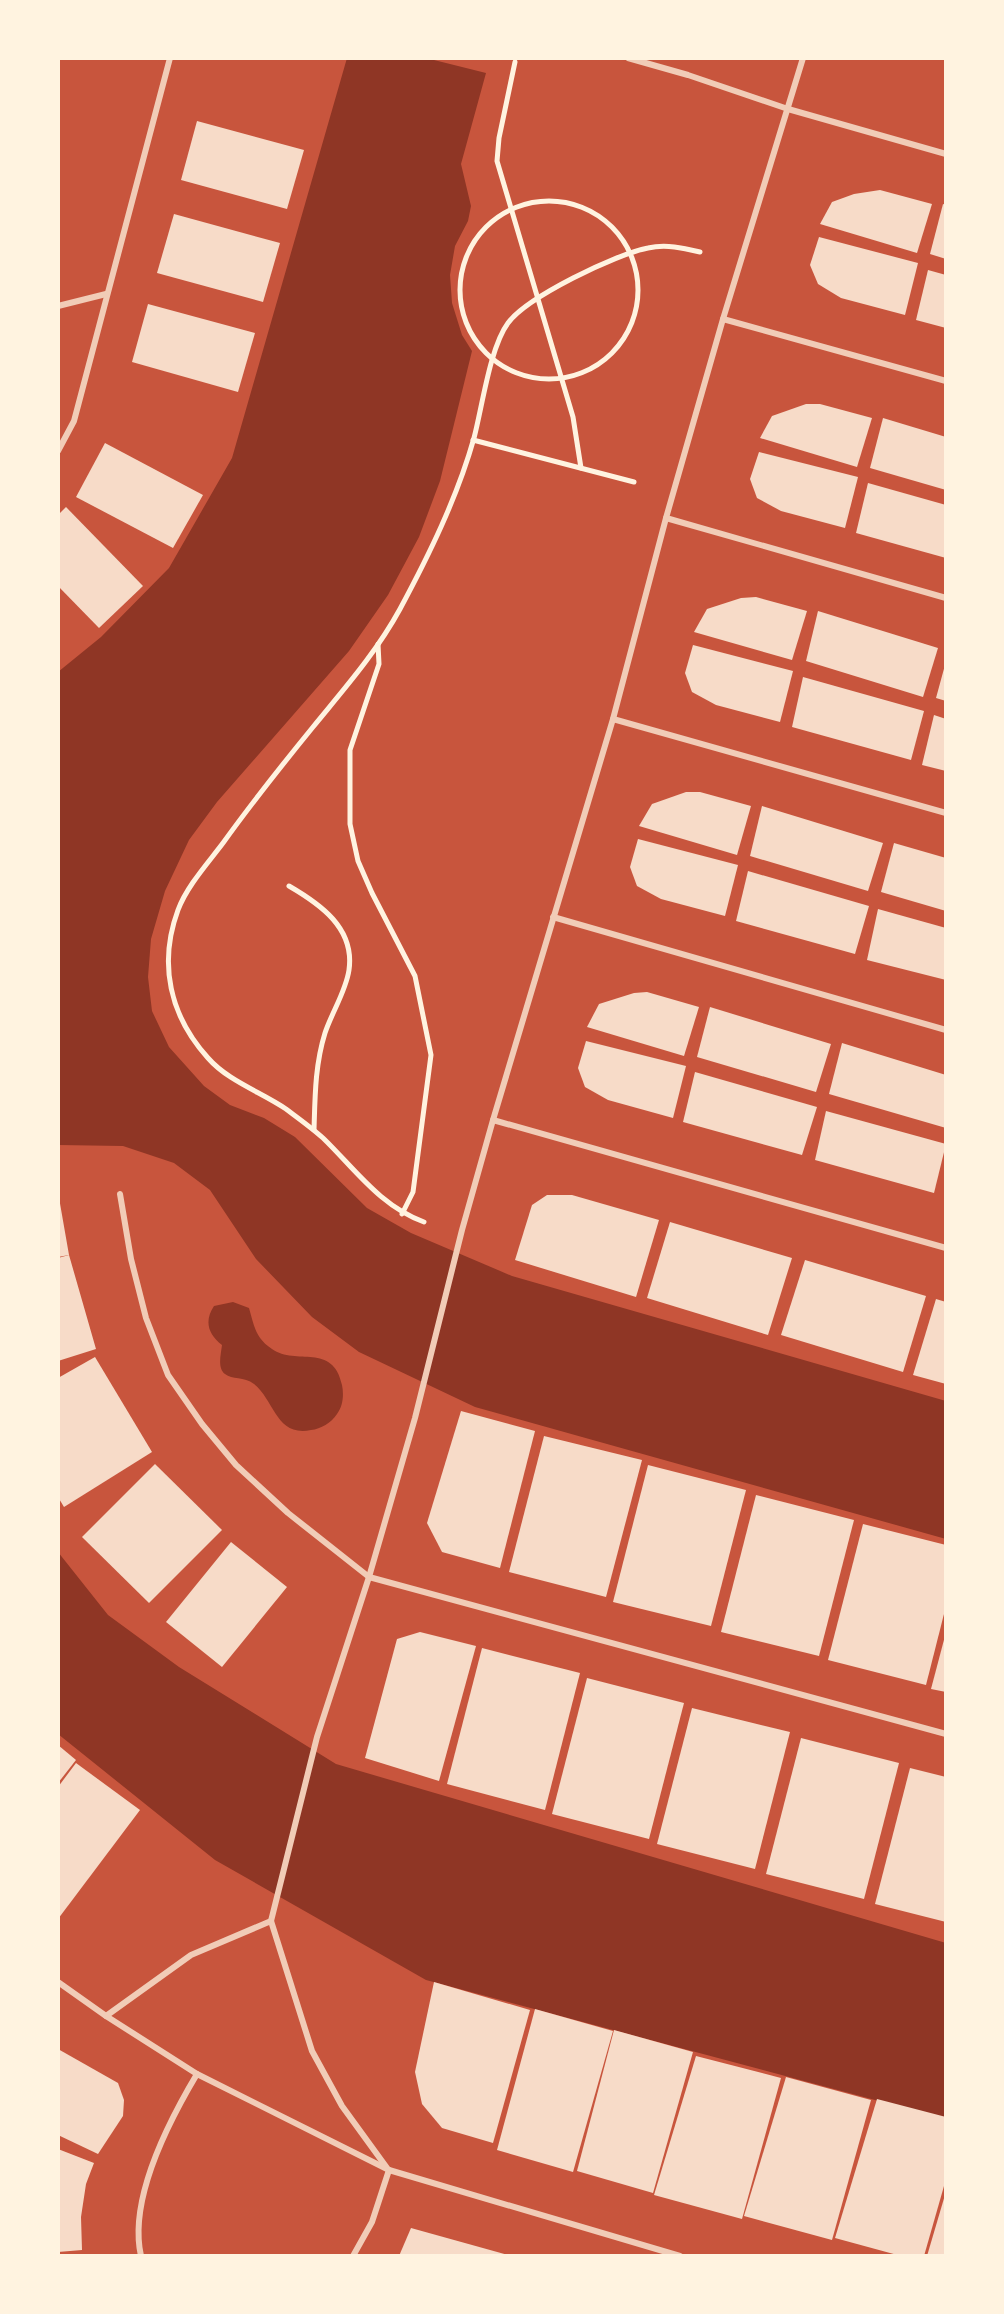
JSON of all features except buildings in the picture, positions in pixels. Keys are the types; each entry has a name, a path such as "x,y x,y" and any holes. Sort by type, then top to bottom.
{"lane":[{"path":"58,451 74,421 170,58"},
{"path":"628,58 788,109 946,154"},
{"path":"389,2170 342,2106 312,2051 271,1921 317,1737 369,1577 415,1418 493,1120 613,719 723,319 803,58"},
{"path":"58,306 106,294"},
{"path":"723,319 946,381"},
{"path":"666,518 946,598"},
{"path":"613,719 946,813"},
{"path":"553,917 946,1030"},
{"path":"493,1120 946,1248"},
{"path":"120,1194 146,1318 168,1375 202,1424 236,1465 288,1513 369,1577 946,1734"},
{"path":"106,2016 191,1955 271,1921"},
{"path":"58,1982 197,2074 389,2170 680,2256"},
{"path":"141,2256 140,2220 146,2188 172,2116 197,2074"},
{"path":"353,2256 372,2222 389,2170"}],"path":[{"path":"515,62 497,161 573,417 581,468"},
{"path":"543,200 572,203 600,216 621,237 630,253 635,264 639,293 632,323 617,348 593,367 562,378 535,378 508,370 485,352 468,329 460,302 461,273 471,246 489,224 511,209 543,200"},
{"path":"424,1222 402,1214 379,1196 314,1131 284,1108 210,1061 186,1030 173,1001 168,956 179,908 239,821 360,670 397,614 428,557 452,502 473,440 493,359 508,323 538,297 630,253 650,247 673,246 700,252"},
{"path":"473,440 634,482"},
{"path":"378,643 379,664 350,750 350,824 358,861 415,976 431,1055 413,1192 402,1214"},
{"path":"289,886 317,902 337,922 347,947 349,969 325,1033 315,1075 314,1131"}],"shaded area":[{"path":"347,58 426,58 486,73 461,164 471,206 468,221 455,246 450,275 452,303 462,335 472,351 440,481 419,537 388,595 349,651 217,802 189,840 165,891 151,939 148,977 152,1011 169,1047 204,1086 230,1105 264,1118 295,1137 367,1208 411,1233 512,1276 946,1401 946,1539 475,1407 359,1352 312,1317 256,1259 210,1190 174,1163 123,1146 58,1145 58,672 101,637 169,568 232,458"},
{"path":"233,1302 249,1308 259,1336 272,1349 292,1356 322,1359 331,1364 337,1372 343,1393 339,1411 329,1423 311,1430 290,1428 277,1416 254,1384 228,1376 223,1371 220,1361 222,1345 213,1336 208,1322 214,1306"},
{"path":"58,1552 108,1615 179,1667 336,1764 946,1943 946,2119 426,1980 215,1860 58,1734"}]}
